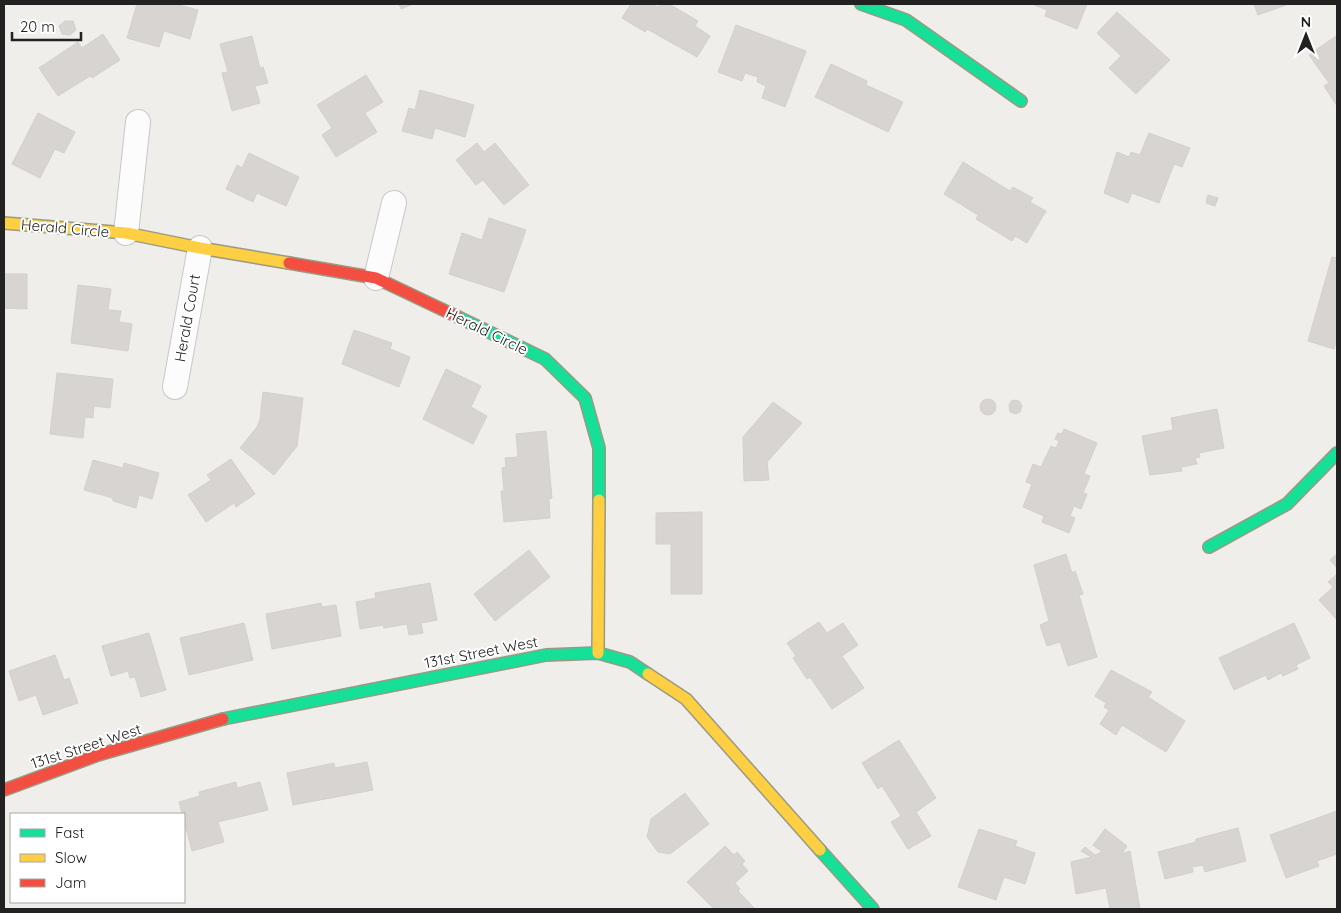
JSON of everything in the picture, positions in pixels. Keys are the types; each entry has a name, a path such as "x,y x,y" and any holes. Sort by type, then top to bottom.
{"street":[{"path":"861,4 906,20 1021,101"},
{"name":"Herald Circle","path":"126,233 138,122"},
{"path":"376,278 394,204"},
{"name":"Herald Circle","path":"4,223 126,233 200,248 376,278 545,359 585,398 599,448 598,653"},
{"name":"Herald Court","path":"175,388 200,248"},
{"path":"1209,547 1288,504 1337,453"},
{"name":"131st Street West","path":"4,790 98,755 233,716 546,655 598,653 630,662 686,699 873,909"}],"building":[{"path":"137,4 175,4 198,10 190,39 164,31 159,47 127,38"},
{"path":"399,4 413,4 401,9"},
{"path":"631,4 653,4 658,7 660,4 669,4 698,21 695,26 710,36 697,57 647,29 645,32 622,18"},
{"path":"1032,4 1087,4 1077,29 1045,16 1047,10"},
{"path":"1254,4 1289,4 1258,15"},
{"path":"1117,12 1170,60 1136,94 1109,68 1121,56 1097,33"},
{"path":"65,21 73,21 76,30 70,35 62,34 59,26"},
{"path":"736,25 806,51 785,107 762,98 766,86 757,82 758,77 745,73 742,81 718,72"},
{"path":"103,34 120,60 92,78 90,76 58,96 39,68 78,42 82,48"},
{"path":"252,36 260,68 263,67 268,83 255,86 260,103 232,111 222,73 228,72 220,44"},
{"path":"1336,36 1337,106 1324,86 1329,83 1309,55"},
{"path":"831,64 867,81 866,85 903,102 888,132 815,97"},
{"path":"366,75 383,102 365,113 377,132 336,157 322,135 332,128 317,105"},
{"path":"420,90 474,105 465,137 435,128 432,139 402,131 409,108 415,110"},
{"path":"38,113 75,132 64,153 55,149 40,178 12,164"},
{"path":"1149,133 1190,148 1182,167 1174,164 1159,203 1132,193 1128,203 1104,193 1117,152 1129,157 1131,152 1140,155"},
{"path":"477,143 484,152 495,143 529,185 504,205 483,180 476,185 456,160"},
{"path":"249,153 299,177 286,206 257,193 253,202 226,189 237,165 242,168"},
{"path":"963,162 1010,191 1013,187 1033,198 1030,202 1046,211 1027,243 1015,236 1012,241 976,219 978,215 944,194"},
{"path":"1208,195 1218,198 1215,206 1206,203"},
{"path":"489,218 526,230 504,292 449,274 462,233 482,240"},
{"path":"1332,257 1337,258 1337,339 1334,349 1308,341"},
{"path":"4,274 27,274 27,309 4,308"},
{"path":"78,285 111,289 108,310 121,311 119,322 132,324 128,351 71,343"},
{"path":"354,330 392,343 390,349 410,357 399,387 342,364"},
{"path":"446,369 481,386 471,407 487,416 473,444 423,419"},
{"path":"57,373 113,379 110,408 94,406 93,418 85,417 83,438 50,434"},
{"path":"263,392 303,398 297,446 274,475 240,448 257,427 260,419"},
{"path":"988,399 994,401 996,407 994,413 988,415 982,413 980,407 982,401"},
{"path":"1012,400 1019,401 1022,406 1020,412 1016,414 1010,412 1009,405"},
{"path":"773,402 802,423 767,462 769,480 744,481 743,437"},
{"path":"1217,409 1224,448 1199,453 1200,457 1195,458 1197,464 1181,467 1182,471 1150,475 1142,436 1173,430 1171,418"},
{"path":"1064,429 1097,443 1084,474 1090,476 1083,493 1087,494 1081,509 1074,506 1070,516 1075,518 1069,533 1042,522 1044,516 1023,507 1032,484 1026,482 1033,464 1041,467 1051,446 1056,448 1059,441 1055,439 1058,433 1062,434"},
{"path":"546,431 552,498 549,499 550,518 504,522 501,491 504,491 502,468 506,467 505,458 518,457 516,434"},
{"path":"231,459 255,494 236,507 234,503 206,522 188,495 211,480 207,475"},
{"path":"93,460 123,468 124,463 159,473 152,499 139,495 136,508 113,501 113,498 84,490"},
{"path":"702,512 702,594 671,594 671,544 656,544 656,513"},
{"path":"529,550 550,577 495,621 474,594"},
{"path":"1066,554 1072,573 1075,571 1083,594 1079,595 1097,657 1068,666 1060,642 1047,646 1040,625 1049,621 1034,565"},
{"path":"1337,554 1337,568 1330,560"},
{"path":"1337,574 1337,620 1319,600 1333,587 1328,582"},
{"path":"430,583 437,620 421,623 423,633 409,635 407,624 384,628 383,625 360,629 356,602 376,598 375,593"},
{"path":"321,603 322,607 336,605 341,636 272,649 266,614"},
{"path":"819,622 827,633 843,623 858,645 842,656 864,688 832,709 810,677 807,679 793,658 796,656 787,643"},
{"path":"244,623 253,660 189,675 180,638"},
{"path":"1294,623 1310,658 1296,665 1298,669 1283,676 1281,673 1268,680 1266,675 1234,690 1219,658"},
{"path":"149,633 166,690 141,697 135,677 130,678 128,671 111,676 102,646"},
{"path":"55,655 64,680 69,678 78,703 43,715 36,695 19,701 9,671"},
{"path":"1111,670 1152,692 1148,697 1185,721 1166,752 1122,725 1116,735 1100,724 1109,710 1104,707 1106,703 1095,696"},
{"path":"899,740 936,798 916,812 931,836 908,849 891,822 901,816 882,786 878,789 862,763"},
{"path":"367,762 373,790 293,805 287,773 334,763 335,768"},
{"path":"236,782 237,788 260,782 268,810 218,822 224,842 192,851 185,825 185,813 182,813 179,802 200,796 199,792"},
{"path":"685,793 709,824 670,854 658,852 647,837 651,819"},
{"path":"1337,811 1337,854 1317,861 1319,866 1286,878 1270,835"},
{"path":"1238,828 1246,861 1205,872 1203,865 1192,867 1193,872 1165,879 1158,852 1196,842 1196,839"},
{"path":"979,829 1017,841 1015,846 1035,853 1025,884 1004,877 996,900 958,887"},
{"path":"1105,829 1127,846 1122,854 1130,851 1140,909 1110,909 1106,888 1076,894 1071,862 1091,857 1081,851 1085,847 1095,855 1102,852 1093,845"},
{"path":"725,846 734,855 737,852 745,861 742,864 748,871 735,883 740,889 738,891 755,909 714,909 687,882"}],"traffic: fast":[{"path":"861,4 906,20 1021,101"},
{"path":"458,317 545,359 585,398 599,448 599,500"},
{"path":"1209,547 1287,504 1337,453"},
{"path":"223,719 546,655 598,653 630,662 648,674"},
{"path":"820,850 873,909"}],"traffic: slow":[{"path":"4,223 126,233 289,263"},
{"path":"598,653 599,500"},
{"path":"648,674 686,699 820,850"}],"traffic: jam":[{"path":"289,263 376,278 458,317"},
{"path":"4,790 98,755 223,719"}]}
